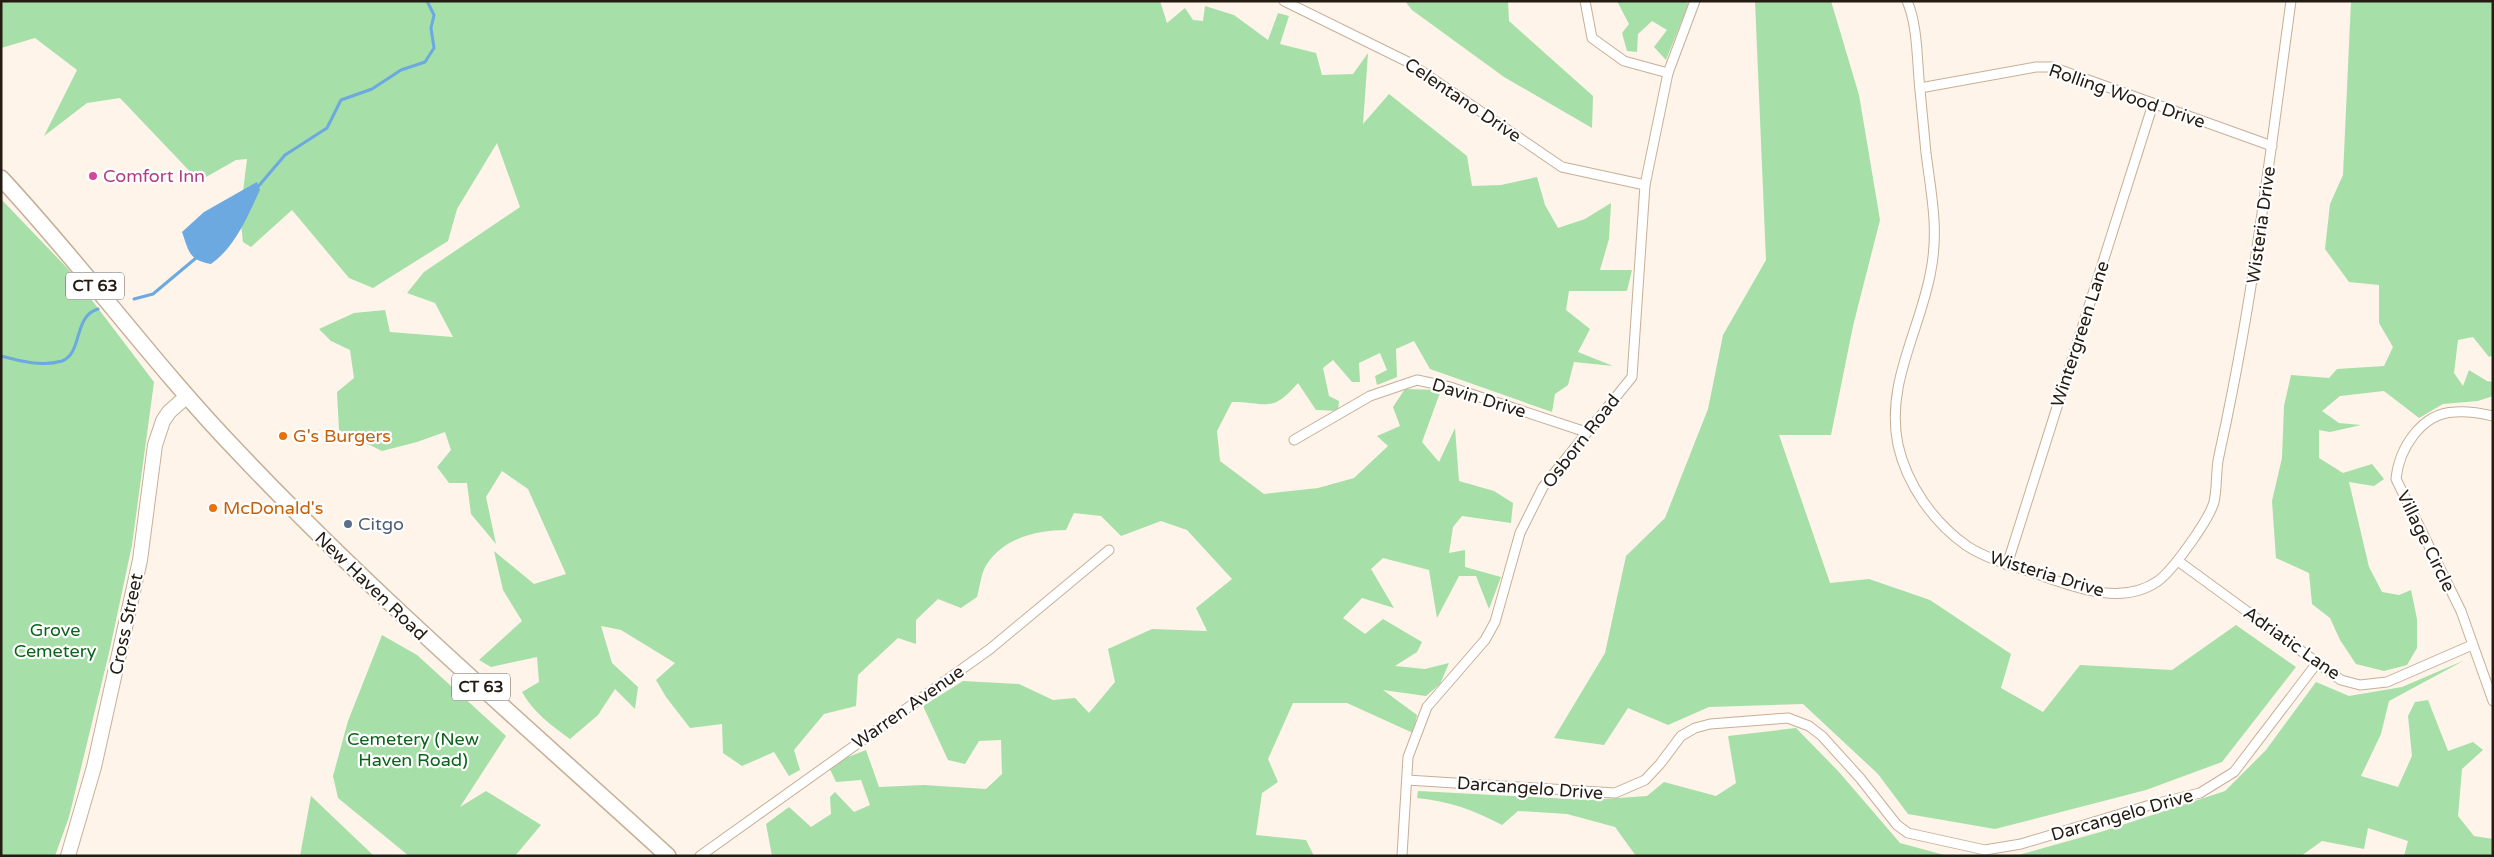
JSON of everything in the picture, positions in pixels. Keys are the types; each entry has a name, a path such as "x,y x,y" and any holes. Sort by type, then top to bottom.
{"main road":[{"name":"New Haven Road","path":"1,178 60,242 186,397 298,515 431,643 668,856"}],"street":[{"name":"Celentano Drive","path":"1284,1 1303,6 1408,62 1562,167 1645,185"},
{"path":"1585,1 1592,38 1624,61 1668,73"},
{"name":"Osborn Road","path":"1402,856 1408,757 1427,707 1485,640 1495,622 1520,532 1543,487 1632,377 1645,185 1668,73 1695,1"},
{"name":"Wisteria Drive","path":"1908,1 1936,218 1932,265 1926,295 1901,368 1897,391 1896,423 1898,446 1917,493 1937,520 1968,547 2008,565 2075,586 2114,595 2135,592 2158,581 2178,561 2214,504 2218,461 2245,329 2260,242 2291,1"},
{"name":"Rolling Wood Drive","path":"1920,88 2036,67 2052,67 2272,146"},
{"name":"Wintergreen Lane","path":"2008,565 2153,104"},
{"name":"Davin Drive","path":"1294,440 1370,396 1417,380 1450,387 1586,432"},
{"name":"Cross Street","path":"68,856 94,767 140,560 155,445 163,421 169,412 186,397"},
{"name":"Village Circle","path":"2493,416 2453,412 2433,418 2419,428 2405,446 2397,465 2396,479 2461,612 2493,701"},
{"name":"Warren Avenue","path":"700,856 990,649 1109,550"},
{"name":"Adriatic Lane","path":"2178,561 2341,680 2360,684 2387,682 2472,645"},
{"name":"Darcangelo Drive","path":"1407,780 1615,793 1645,780 1681,736 1695,728 1710,724 1788,718 1809,726 1822,736 1860,778 1897,825 1908,833 1985,850 2021,844 2150,805 2200,793 2234,772 2317,663"}],"green space":[{"path":"1,1 1160,1 1167,23 1185,8 1193,20 1203,21 1205,6 1234,15 1268,40 1278,13 1289,16 1280,44 1316,53 1322,75 1353,74 1368,53 1363,124 1389,94 1467,156 1472,186 1501,185 1537,177 1545,205 1558,228 1585,219 1611,203 1609,239 1600,270 1632,270 1627,291 1569,291 1566,310 1590,329 1578,352 1613,366 1574,362 1568,385 1555,394 1552,412 1430,369 1414,341 1396,349 1397,377 1377,385 1375,376 1387,370 1380,353 1359,363 1360,382 1352,382 1333,360 1323,368 1329,396 1339,401 1338,411 1316,410 1298,383 1289,393 1275,403 1232,402 1217,431 1220,461 1264,494 1318,488 1354,478 1388,446 1377,436 1400,426 1393,407 1405,389 1441,390 1422,442 1439,462 1455,428 1459,481 1494,491 1513,503 1511,523 1462,516 1453,527 1449,553 1465,550 1465,567 1501,577 1489,609 1476,576 1459,576 1437,618 1429,570 1383,558 1371,569 1394,608 1362,598 1343,618 1365,634 1383,619 1422,642 1417,652 1395,666 1425,669 1449,663 1440,684 1426,696 1383,690 1417,715 1413,733 1347,703 1293,703 1268,759 1278,782 1262,793 1256,835 1306,840 1314,856 772,856 766,824 789,807 811,827 831,814 830,797 835,792 854,812 870,805 861,780 836,782 828,765 866,750 879,787 924,785 986,789 1002,774 1001,740 979,741 965,764 948,760 923,706 963,681 1019,684 1053,700 1075,698 1089,713 1115,682 1108,649 1152,629 1207,631 1196,608 1232,579 1187,530 1161,521 1121,536 1101,516 1074,513 1066,530 1055,530 1022,537 1002,548 985,567 977,597 961,608 938,599 916,620 916,644 898,638 858,675 856,706 824,714 794,750 800,770 789,776 774,752 742,766 723,753 722,724 690,728 666,697 656,680 675,663 621,630 601,626 612,663 638,687 635,709 615,689 598,715 570,739 537,712 522,692 539,682 537,657 491,667 479,660 522,621 503,590 494,551 534,584 566,574 528,489 502,471 486,497 496,544 471,514 467,483 449,483 437,467 451,450 445,432 382,451 339,430 337,392 354,378 350,350 331,341 319,329 354,313 385,310 390,332 453,337 435,303 407,293 424,272 520,207 497,143 457,209 448,241 373,288 349,278 292,210 251,247 243,242 240,216 247,159 236,160 199,181 120,98 87,103 44,136 77,70 35,38 1,48"},
{"path":"1405,1 1508,1 1509,21 1593,96 1592,128 1504,77 1412,10"},
{"path":"1617,1 1684,1 1689,3 1666,60 1654,47 1667,30 1652,21 1638,34 1637,52 1627,51 1622,33 1629,24"},
{"path":"1755,1 1831,1 1859,95 1880,220 1853,326 1831,435 1779,435 1830,583 1869,579 1930,600 2011,654 2001,688 2043,712 2080,665 2172,670 2236,625 2296,667 2222,762 2146,790 1995,829 1908,814 1878,774 1803,704 1709,707 1668,725 1628,708 1604,745 1554,738 1605,653 1626,556 1665,518 1708,409 1723,335 1766,260"},
{"path":"2351,1 2493,1 2493,355 2489,357 2473,337 2458,340 2454,373 2463,386 2469,370 2487,381 2493,382 2493,396 2478,401 2443,404 2419,418 2384,391 2340,396 2322,411 2339,423 2361,425 2330,432 2319,430 2319,458 2343,473 2372,464 2384,479 2374,486 2349,482 2369,567 2382,592 2399,595 2411,590 2417,619 2417,648 2407,665 2384,671 2356,664 2340,640 2330,618 2312,604 2309,573 2276,558 2272,501 2282,458 2284,406 2291,375 2329,378 2337,369 2384,366 2393,347 2379,323 2379,285 2349,282 2325,249 2330,204 2343,175"},
{"name":"Grove Cemetery","path":"1,199 69,270 154,382 132,545 109,653 69,817 55,856 1,856"},
{"name":"Cemetery (New Haven Road)","path":"382,635 417,655 506,736 460,807 486,791 541,825 515,856 409,856 338,798 333,776 348,721"},
{"path":"2465,660 2389,701 2381,734 2361,776 2398,787 2412,756 2408,716 2415,702 2428,700 2448,751 2473,742 2483,750 2462,769 2458,816 2474,836 2493,839 2493,856 2404,856 2408,841 2368,828 2364,849 2322,841 2301,856 2015,856 2104,831 2225,791 2266,750 2316,682 2349,696 2402,687"},
{"path":"1796,728 1839,772 1900,843 1948,856 1636,856 1615,827 1567,814 1518,811 1502,825 1461,807 1440,801 1417,798 1418,791 1589,800 1647,796 1664,782 1716,796 1736,783 1728,736"},
{"path":"311,796 374,856 300,856"}],"water":[{"path":"257,182 260,190 240,230 227,249 211,264 194,257 188,250 182,232 204,212"}],"waterway":[{"path":"256,189 285,155 327,128 341,100 372,89 401,70 425,62 434,48 431,28 434,15 427,1"},
{"path":"134,299 153,294 196,258"},
{"path":"1,356 39,363 62,361 69,357 73,350 85,319 90,313 98,309"}],"place":[{"name":"Comfort Inn","path":"93,176"},
{"name":"G's Burgers","path":"283,436"},
{"name":"McDonald's","path":"213,508"},
{"name":"Citgo","path":"348,524"}]}
